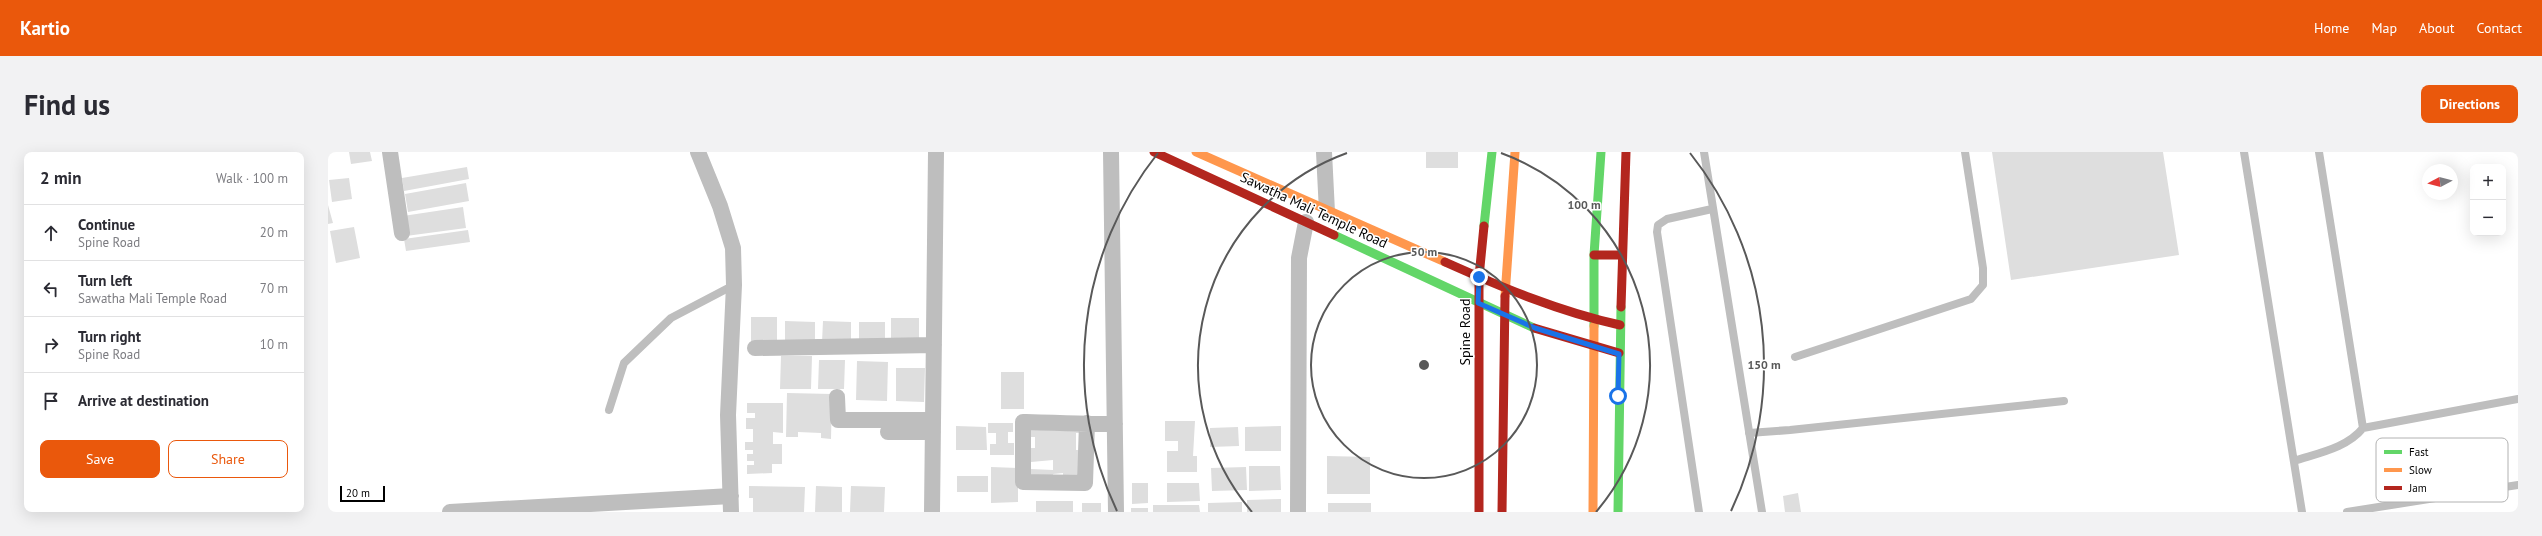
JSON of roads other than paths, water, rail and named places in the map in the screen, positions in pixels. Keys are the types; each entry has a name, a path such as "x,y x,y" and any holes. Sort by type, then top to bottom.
{"street":[{"path":"390,152 402,233"},
{"path":"698,152 729,232 733,248 734,285 728,415 731,512"},
{"path":"932,512 936,152"},
{"path":"1112,152 1116,512"},
{"name":"Sawatha Mali Temple Road","path":"1154,152 1478,303 1535,328 1619,354"},
{"name":"Sawatha Mali Temple Road","path":"1196,152 1327,212 1479,277 1593,319 1620,325"},
{"path":"1324,152 1327,212"},
{"name":"Spine Road","path":"1479,512 1478,303 1479,277 1492,152"},
{"path":"1502,512 1501,372 1508,227 1515,152"},
{"path":"1593,512 1594,255 1601,152"},
{"path":"1618,512 1621,255 1626,152"},
{"path":"1298,512 1299,258 1306,222"},
{"path":"1594,255 1621,255"},
{"path":"755,348 934,345"},
{"path":"837,397 838,420 933,426"},
{"path":"1087,423 1085,484 1023,482 1023,422 1087,423 1115,424"},
{"path":"888,432 933,426"},
{"path":"450,512 731,496"}],"lane":[{"path":"1704,152 1762,512"},
{"path":"1796,357 1971,299 1983,285 1983,268 1966,152"},
{"path":"2244,152 2302,512"},
{"path":"2320,152 2363,428"},
{"path":"1699,512 1657,232 1658,225 1667,219 1712,209"},
{"path":"609,410 624,363 671,318 734,285"},
{"path":"2294,460 2339,446 2357,436 2363,428 2518,399"},
{"path":"1749,433 2064,401"},
{"path":"2508,487 2518,485"},
{"path":"2347,512 2410,502"}]}
